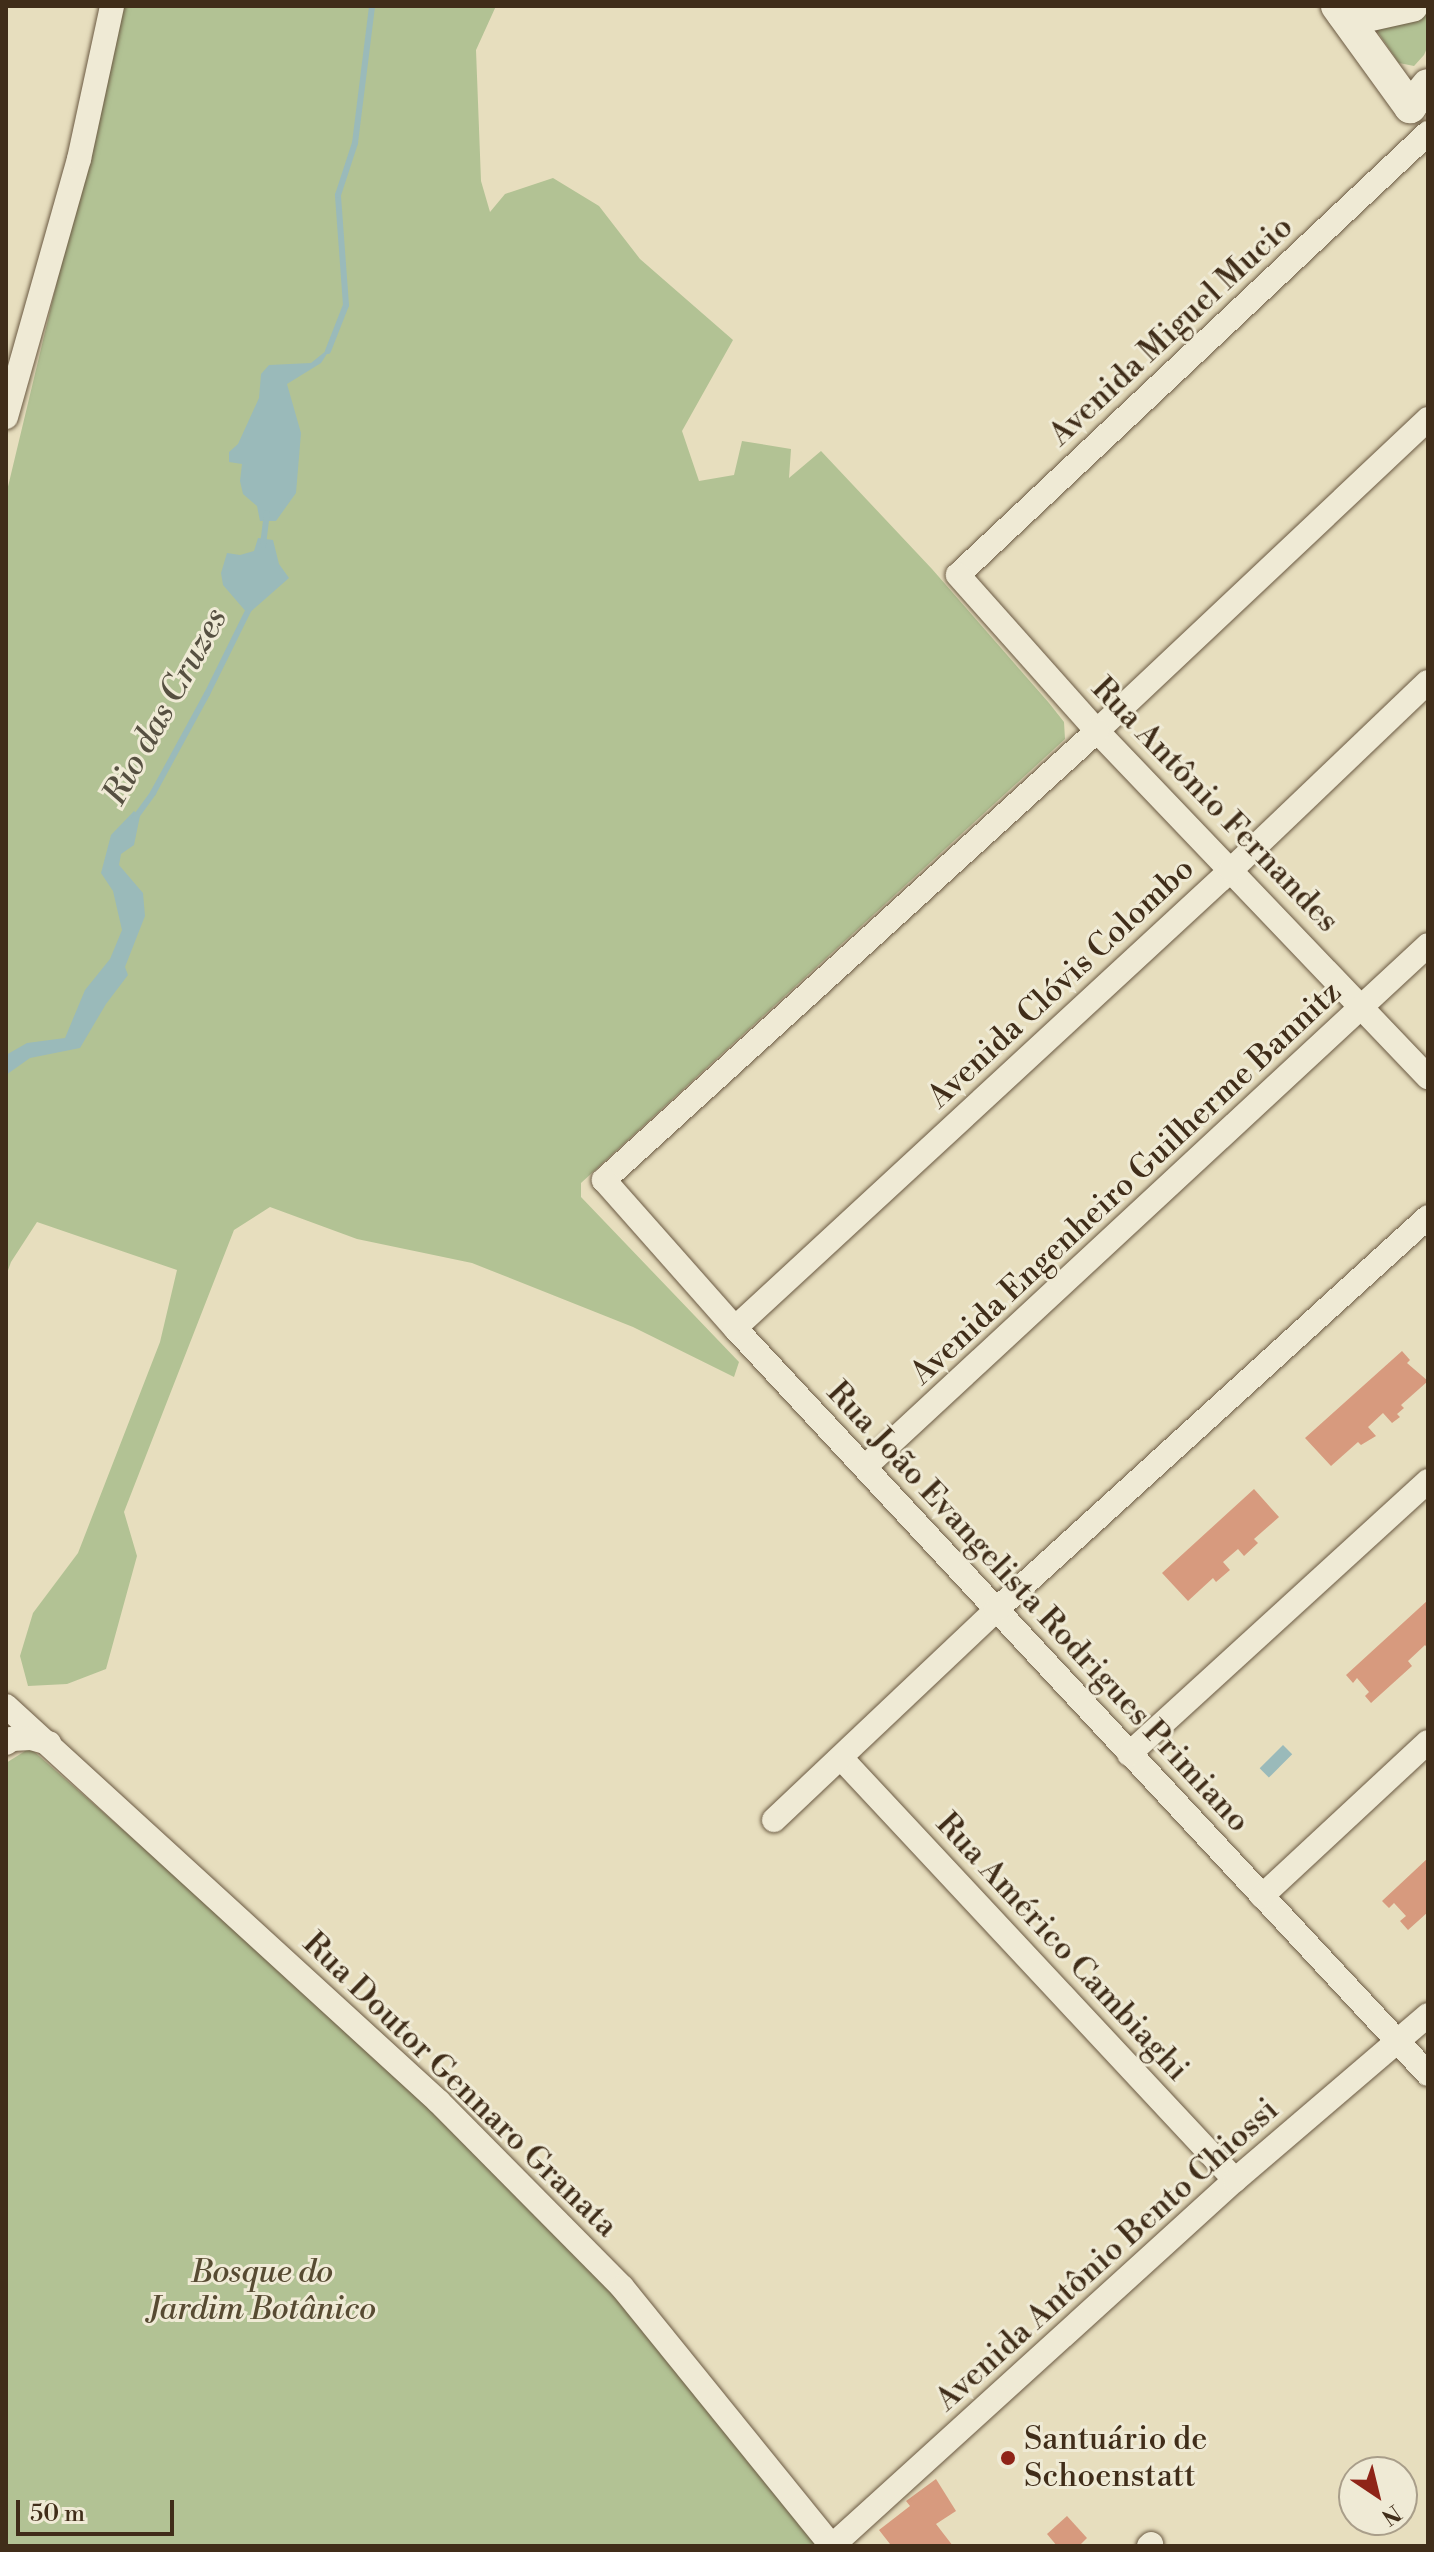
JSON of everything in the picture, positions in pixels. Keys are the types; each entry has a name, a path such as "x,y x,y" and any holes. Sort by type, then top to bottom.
{"street":[{"path":"6,417 11,374 79,159 112,6"},
{"path":"1340,10 1366,16 1412,6"},
{"path":"1340,10 1424,113"},
{"name":"Avenida Miguel Mucio","path":"958,575 1424,113"},
{"path":"1097,731 1428,419"},
{"name":"Rua Antônio Fernandes","path":"958,575 1097,731 1428,1077"},
{"name":"Avenida Clóvis Colombo","path":"735,1328 1231,870 1428,682"},
{"name":"Rua João Evangelista Rodrigues Primiano","path":"1097,731 604,1180 735,1328 1428,2074"},
{"name":"Avenida Engenheiro Guilherme Bannitz","path":"866,1466 1428,945"},
{"path":"774,1820 842,1759 996,1610 1428,1217"},
{"path":"1129,1754 1428,1481"},
{"name":"Rua Doutor Gennaro Granata","path":"6,1706 439,2102 622,2287 832,2546"},
{"path":"6,1743 12,1739 31,1738 51,1744"},
{"path":"1262,1896 1428,1742"},
{"name":"Rua Américo Cambiaghi","path":"842,1759 1235,2180"},
{"name":"Avenida Antônio Bento Chiossi","path":"832,2546 1235,2180 1428,2015"}],"green space":[{"path":"123,6 496,6 476,50 481,181 490,212 505,194 553,178 599,206 640,259 733,340 682,431 699,481 734,475 742,441 791,449 789,478 821,451 932,569 1049,703 1064,722 1065,739 581,1183 581,1197 739,1362 734,1377 633,1327 472,1263 357,1239 270,1207 234,1230 124,1512 137,1556 106,1669 67,1684 28,1686 20,1656 33,1613 78,1553 160,1342 177,1270 37,1222 11,1262 6,1276 6,495"},
{"path":"1428,8 1428,46 1424,55 1414,66 1399,63 1377,31 1392,20"},
{"name":"Bosque do Jardim Botânico","path":"30,1748 461,2127 597,2265 823,2546 6,2546 6,1763"}],"water":[{"path":"332,346 321,363 287,384 301,433 296,493 276,521 260,521 257,506 243,494 240,481 242,464 229,462 229,452 238,444 259,398 261,374 269,365 311,363"},
{"path":"258,538 273,540 279,564 289,578 248,614 223,585 221,573 227,553 240,555 254,551"},
{"path":"134,811 140,816 134,845 121,854 119,865 143,893 145,916 125,967 128,975 106,1004 80,1048 30,1058 6,1075 6,1055 27,1043 65,1038 85,990 110,959 122,930 113,891 101,873 111,835"},
{"path":"1283,1745 1292,1754 1269,1778 1260,1768"}],"building":[{"path":"1402,1351 1410,1360 1407,1363 1428,1381 1401,1405 1404,1408 1397,1414 1400,1417 1392,1423 1383,1413 1368,1427 1376,1436 1361,1445 1358,1442 1331,1466 1305,1438"},
{"path":"1254,1489 1279,1517 1254,1539 1258,1543 1244,1556 1238,1549 1223,1562 1230,1570 1216,1582 1213,1578 1188,1601 1162,1573"},
{"path":"1428,1600 1428,1649 1425,1645 1408,1661 1412,1666 1371,1703 1365,1696 1369,1692 1357,1678 1353,1683 1346,1675"},
{"path":"1428,1858 1428,1912 1408,1930 1400,1921 1406,1916 1394,1903 1389,1908 1382,1901"},
{"path":"936,2479 956,2511 936,2524 953,2546 888,2546 890,2544 879,2530 910,2506 906,2501"},
{"path":"1067,2516 1087,2538 1079,2546 1057,2546 1047,2534"}],"waterway":[{"name":"Rio das Cruzes","path":"328,351 346,305 338,195 355,143 372,6"},
{"name":"Rio das Cruzes","path":"263,545 267,513"},
{"name":"Rio das Cruzes","path":"135,818 153,793 207,694 250,607"}],"place":[{"name":"Santuário de Schoenstatt","path":"1008,2458"}]}
